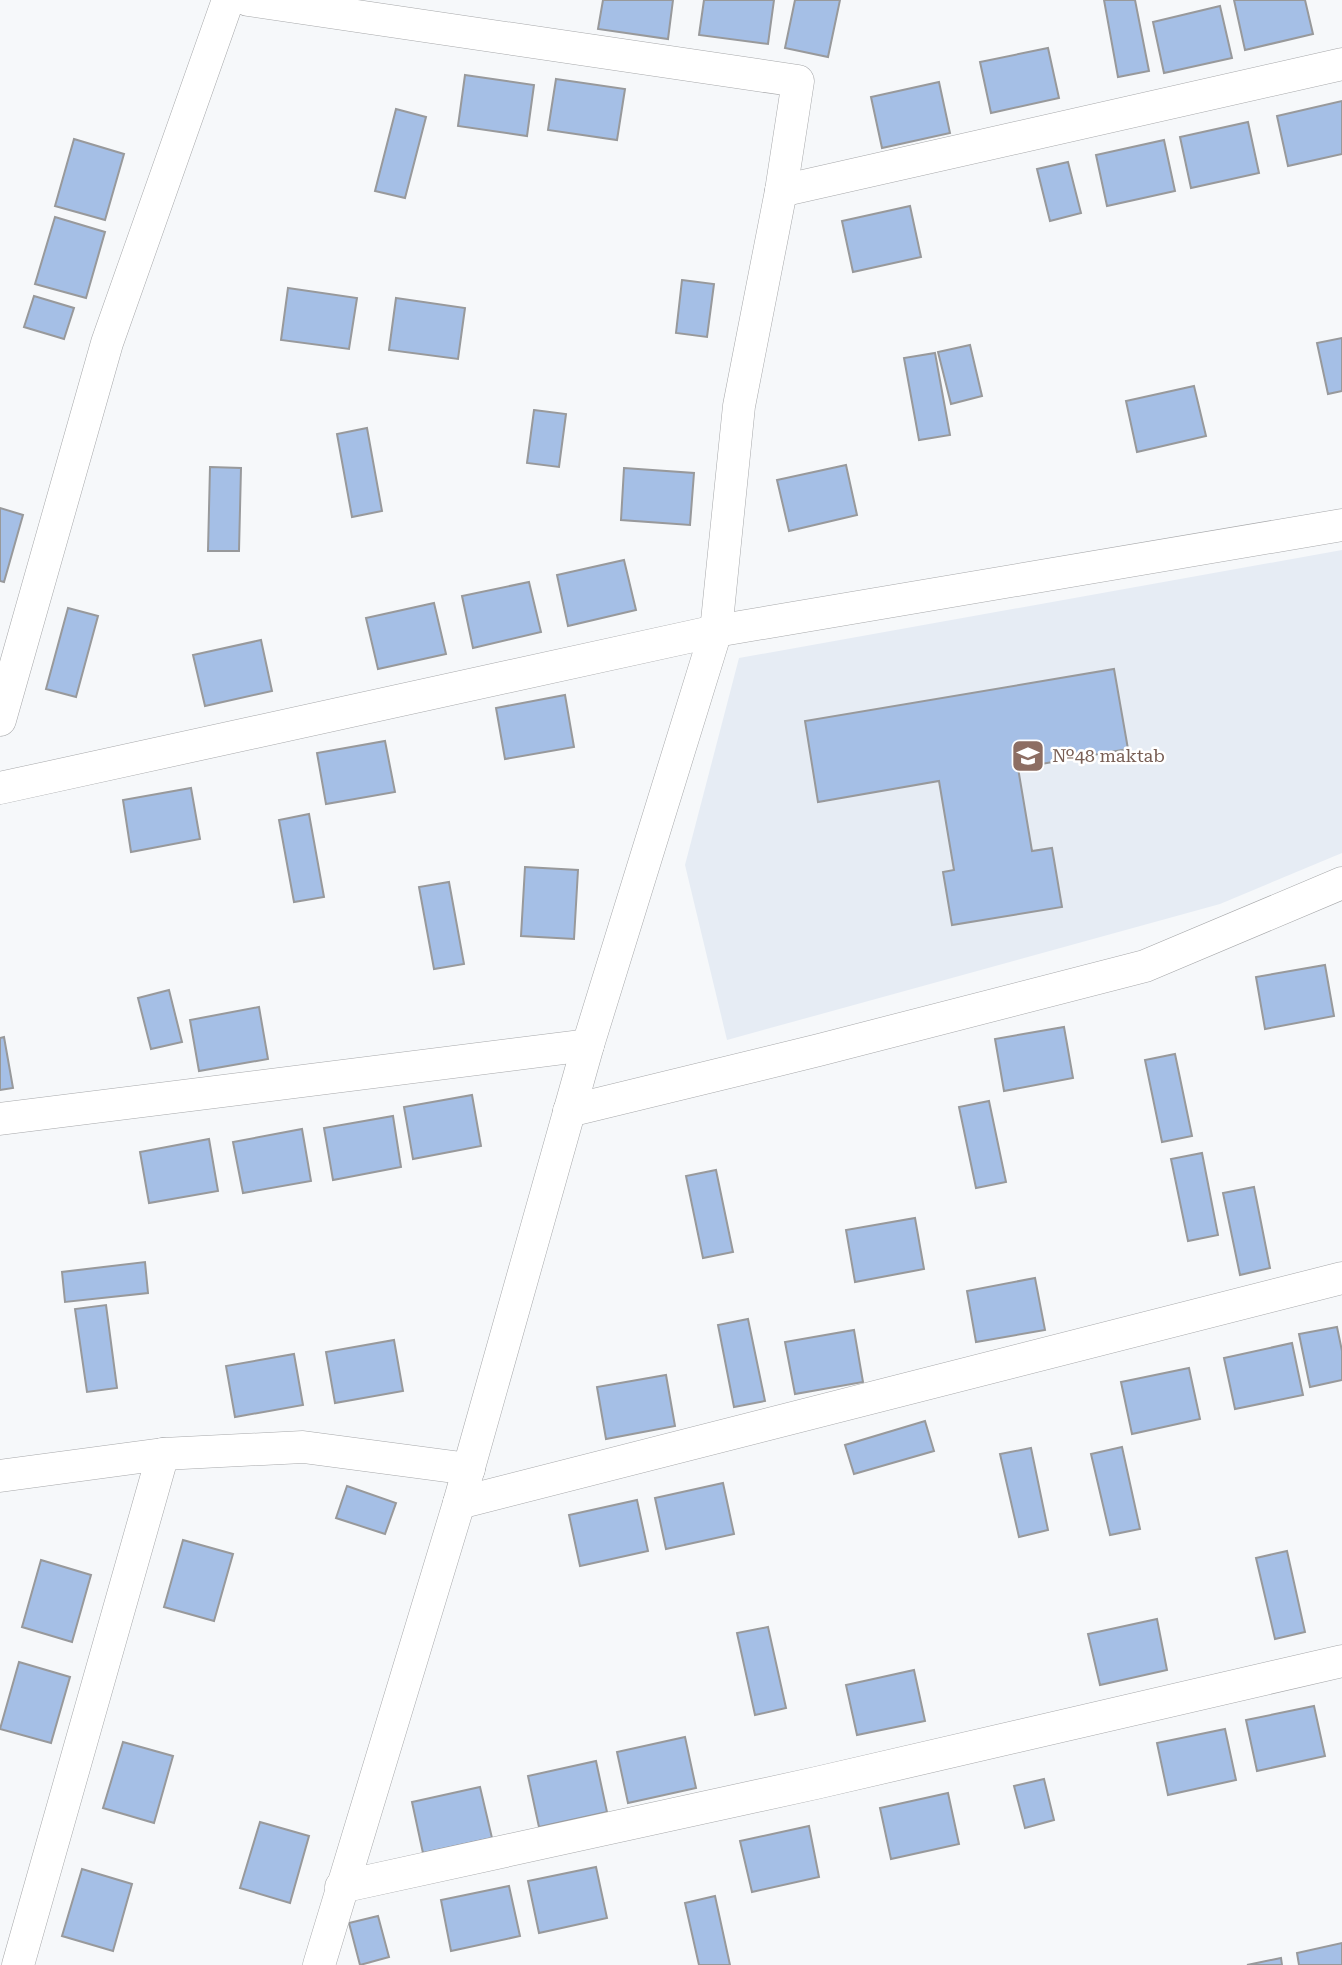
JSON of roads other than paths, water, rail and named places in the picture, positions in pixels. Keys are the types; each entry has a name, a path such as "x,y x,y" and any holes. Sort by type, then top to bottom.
{"street":[{"path":"0,720 107,343 228,0"},
{"path":"248,0 798,81 781,191 739,405 716,631 588,1045 469,1469 319,1965"},
{"path":"781,191 1342,64"},
{"path":"0,788 716,631 1342,524"},
{"path":"569,1111 1145,966 1342,883"},
{"path":"0,1119 588,1045"},
{"path":"459,1503 1342,1278"},
{"path":"0,1476 163,1454 303,1447 469,1469"},
{"path":"18,1965 163,1454"},
{"path":"341,1887 816,1783 1342,1661"}],"place":[{"name":"№48 maktab","path":"1028,756"}]}
